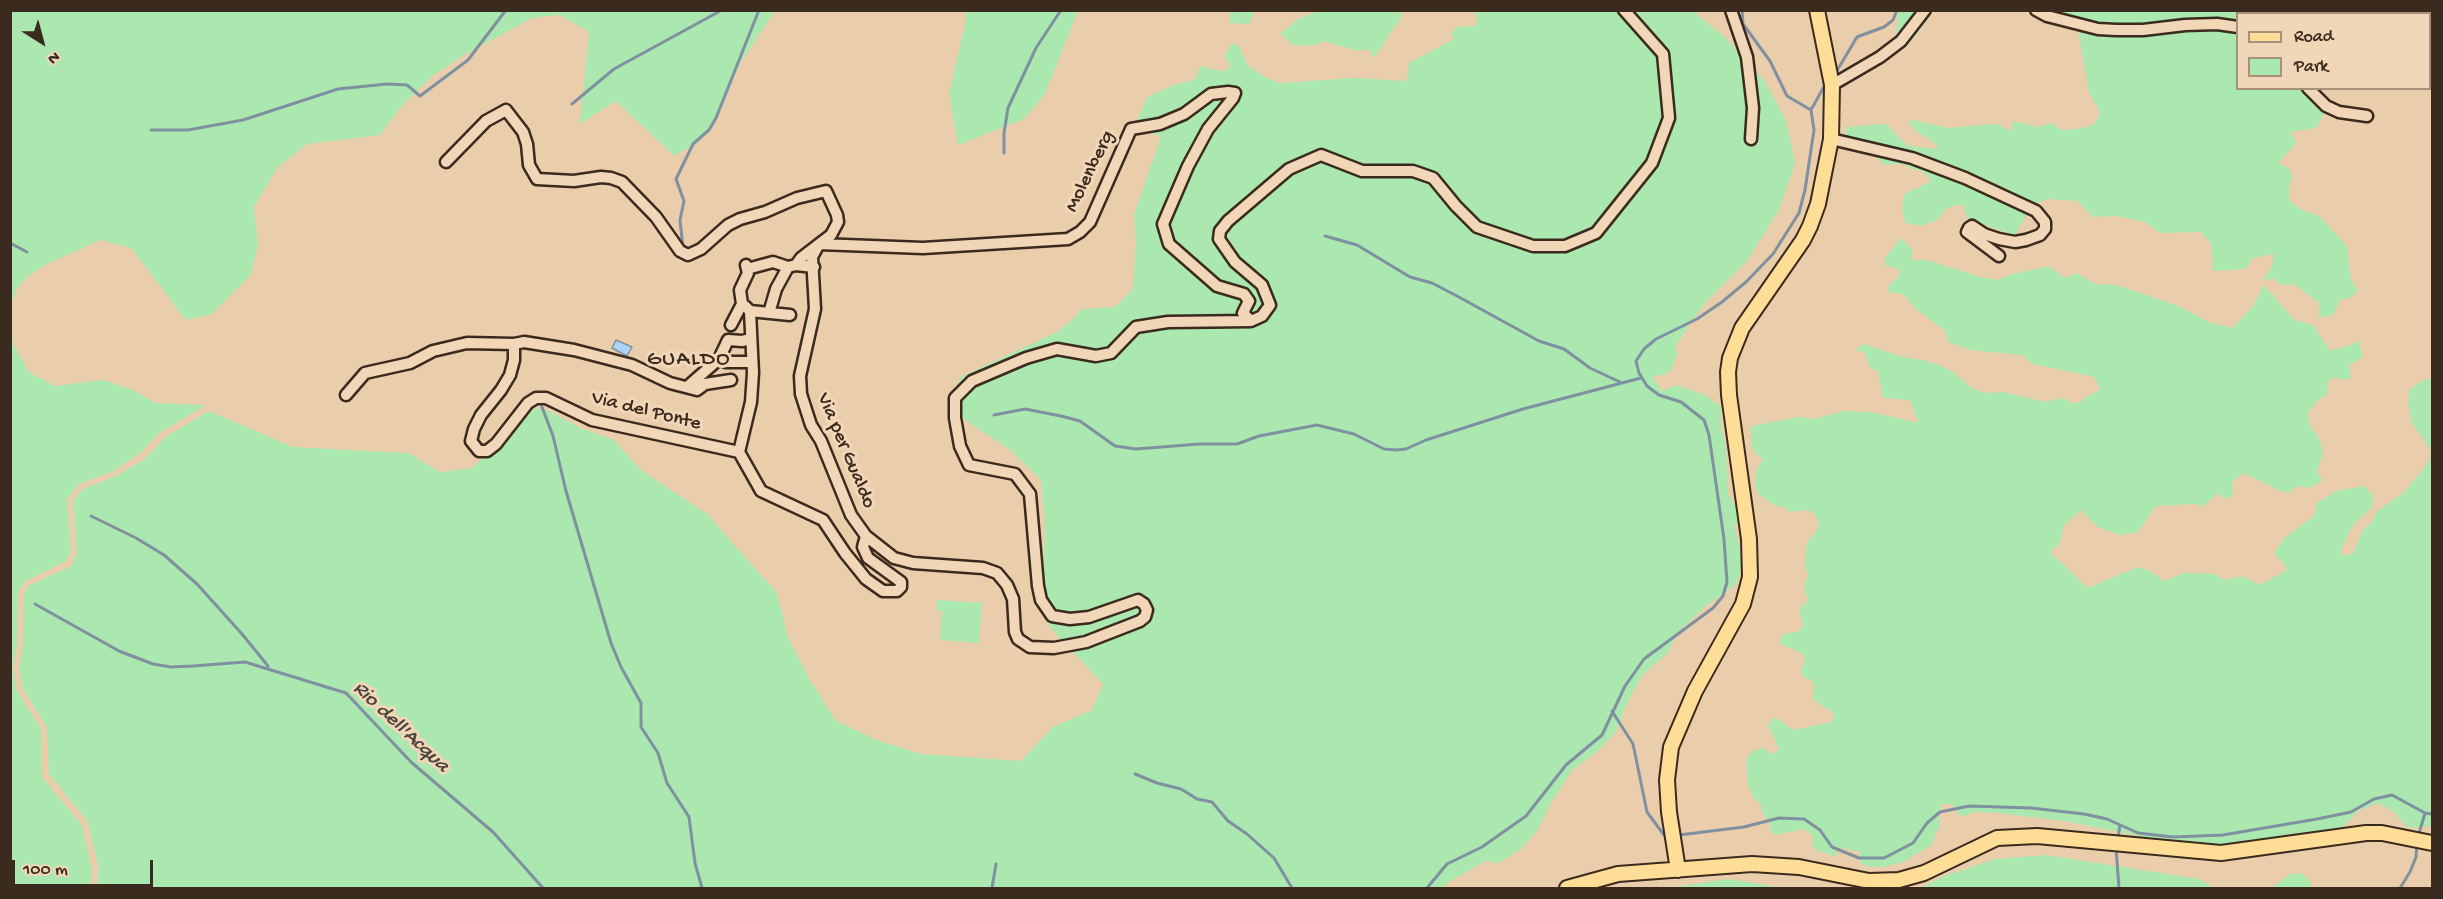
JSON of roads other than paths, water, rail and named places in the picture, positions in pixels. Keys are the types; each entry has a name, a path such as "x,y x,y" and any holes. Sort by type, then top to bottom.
{"main road":[{"path":"1678,870 1669,812 1667,780 1671,747 1695,691 1743,604 1750,576 1749,539 1729,395 1730,358 1742,328 1803,240 1810,226 1818,204 1831,139 1831,79 1817,10"},
{"path":"1567,888 1618,874 1752,864 1799,867 1869,881 1899,880 1924,873 1997,838 2037,836 2221,853 2366,833 2382,833 2433,843"}],"street":[{"path":"1251,321 1262,316 1270,305 1262,285 1235,262 1219,239 1220,231 1227,220 1289,169 1321,155 1362,171 1413,171 1433,178 1477,227 1533,246 1565,246 1596,233 1652,163 1669,118 1663,54 1624,10"},
{"path":"1731,10 1747,57 1753,108 1751,139"},
{"path":"1831,79 1880,57 1901,41 1924,10"},
{"path":"2036,10 2047,16 2098,29 2143,30 2194,24 2236,27"},
{"path":"2310,90 2326,106 2339,112 2367,116"},
{"name":"Molenberg","path":"819,244 923,248 1068,239 1080,232 1089,222 1131,129 1160,124 1184,114 1211,94 1235,93 1208,129 1188,166 1163,224 1169,244 1217,286 1244,294 1249,301 1243,313 1251,321"},
{"path":"446,162 486,121 506,110 522,132 527,144 529,165 537,179 565,182 601,177 622,182 656,217 683,254 688,255 696,253 714,235 740,219 765,212 805,195 826,191 838,222 831,236 792,266 776,289 769,313"},
{"path":"1831,139 1912,158 1965,178 2036,211 2045,222 2045,229 2040,235 2026,240 2015,242 1999,239 1984,234 1972,226 1969,228 1967,232 1999,256"},
{"name":"Via per Gualdo","path":"819,244 812,257 815,309 800,376 801,394 811,425 821,441 851,515 867,536 894,558 903,561 982,568 997,573 1007,585 1013,599 1015,632 1023,644 1030,647 1069,646 1097,638 1140,621 1145,617 1147,610 1144,604 1137,600 1089,617 1070,620 1052,616 1041,600 1038,586 1030,494 1015,474 969,465 960,447 955,418 955,398 972,381 1026,358 1057,349 1096,356 1112,353 1136,327 1168,322 1251,321"},
{"path":"814,267 773,262 746,266 746,278 740,290 746,307 753,362 751,402 738,452 761,491 824,520 845,553 866,579 884,591 897,591 901,588 901,582 868,558 863,547 867,536"},
{"path":"746,307 790,315"},
{"path":"731,326 746,307"},
{"path":"687,387 719,359 729,339 742,341 751,339"},
{"path":"346,395 365,374 410,363 433,351 467,343 514,344 524,342 574,350 632,365 670,383 697,390 705,384 731,380"},
{"name":"Via del Ponte","path":"514,344 514,360 510,375 474,429 471,441 479,451 486,451 495,444 528,403 536,398 546,398 603,423 738,452"},
{"path":"719,359 726,362 753,362"}],"water":[{"path":"616,340 632,347 627,356 612,348"}],"waterway":[{"path":"151,130 188,130 243,120 338,89 387,84 407,85 420,96 468,60 506,10"},
{"path":"572,104 614,69 722,10"},
{"path":"683,248 680,220 684,201 676,179 693,144 709,130 716,118 759,10"},
{"path":"1004,153 1008,108 1036,48 1061,10"},
{"path":"1742,10 1743,24 1770,61 1787,96 1811,110"},
{"path":"1835,74 1857,37 1884,27 1893,20 1897,10"},
{"path":"1427,888 1447,864 1482,847 1526,816 1566,765 1602,735 1625,686 1644,659 1713,608 1723,596 1727,582 1724,539 1709,435 1704,420 1681,402 1659,395 1647,386 1639,373 1636,361 1644,349 1656,339 1697,319 1722,302 1746,282 1773,254 1799,213 1805,190 1814,130 1811,110 1826,83"},
{"path":"1325,236 1357,245 1410,277 1432,283 1539,341 1564,349 1590,368 1620,382"},
{"path":"10,243 27,252"},
{"path":"994,415 1025,409 1061,416 1080,421 1115,446 1136,449 1199,444 1237,444 1259,436 1317,425 1354,434 1384,449 1396,450 1406,449 1426,440 1523,409 1641,378"},
{"path":"542,407 553,436 566,491 611,643 641,703 641,727 658,753 667,783 689,817 695,863 702,888"},
{"path":"91,516 136,538 164,555 197,584 268,666"},
{"name":"Rio dell'Acqua","path":"35,604 119,651 153,664 171,667 245,662 346,693 411,762 493,832 543,888"},
{"path":"1612,711 1633,744 1647,812 1664,835"},
{"path":"1135,774 1181,789 1197,799 1212,802 1228,821 1274,858 1292,888"},
{"path":"1679,835 1744,827 1779,818 1804,819 1820,830 1832,847 1859,858 1884,858 1913,843 1927,823 1940,812 1969,806 2031,808 2084,814 2107,819 2138,833 2173,837 2223,835 2317,819 2351,812 2374,799 2392,795 2425,813 2432,814"},
{"path":"2418,837 2425,813"},
{"path":"2118,838 2120,825"},
{"path":"2400,888 2416,857 2417,844"},
{"path":"2116,848 2119,888"},
{"path":"992,888 996,864"}],"district":[{"name":"GUALDO","path":"689,361"}]}
